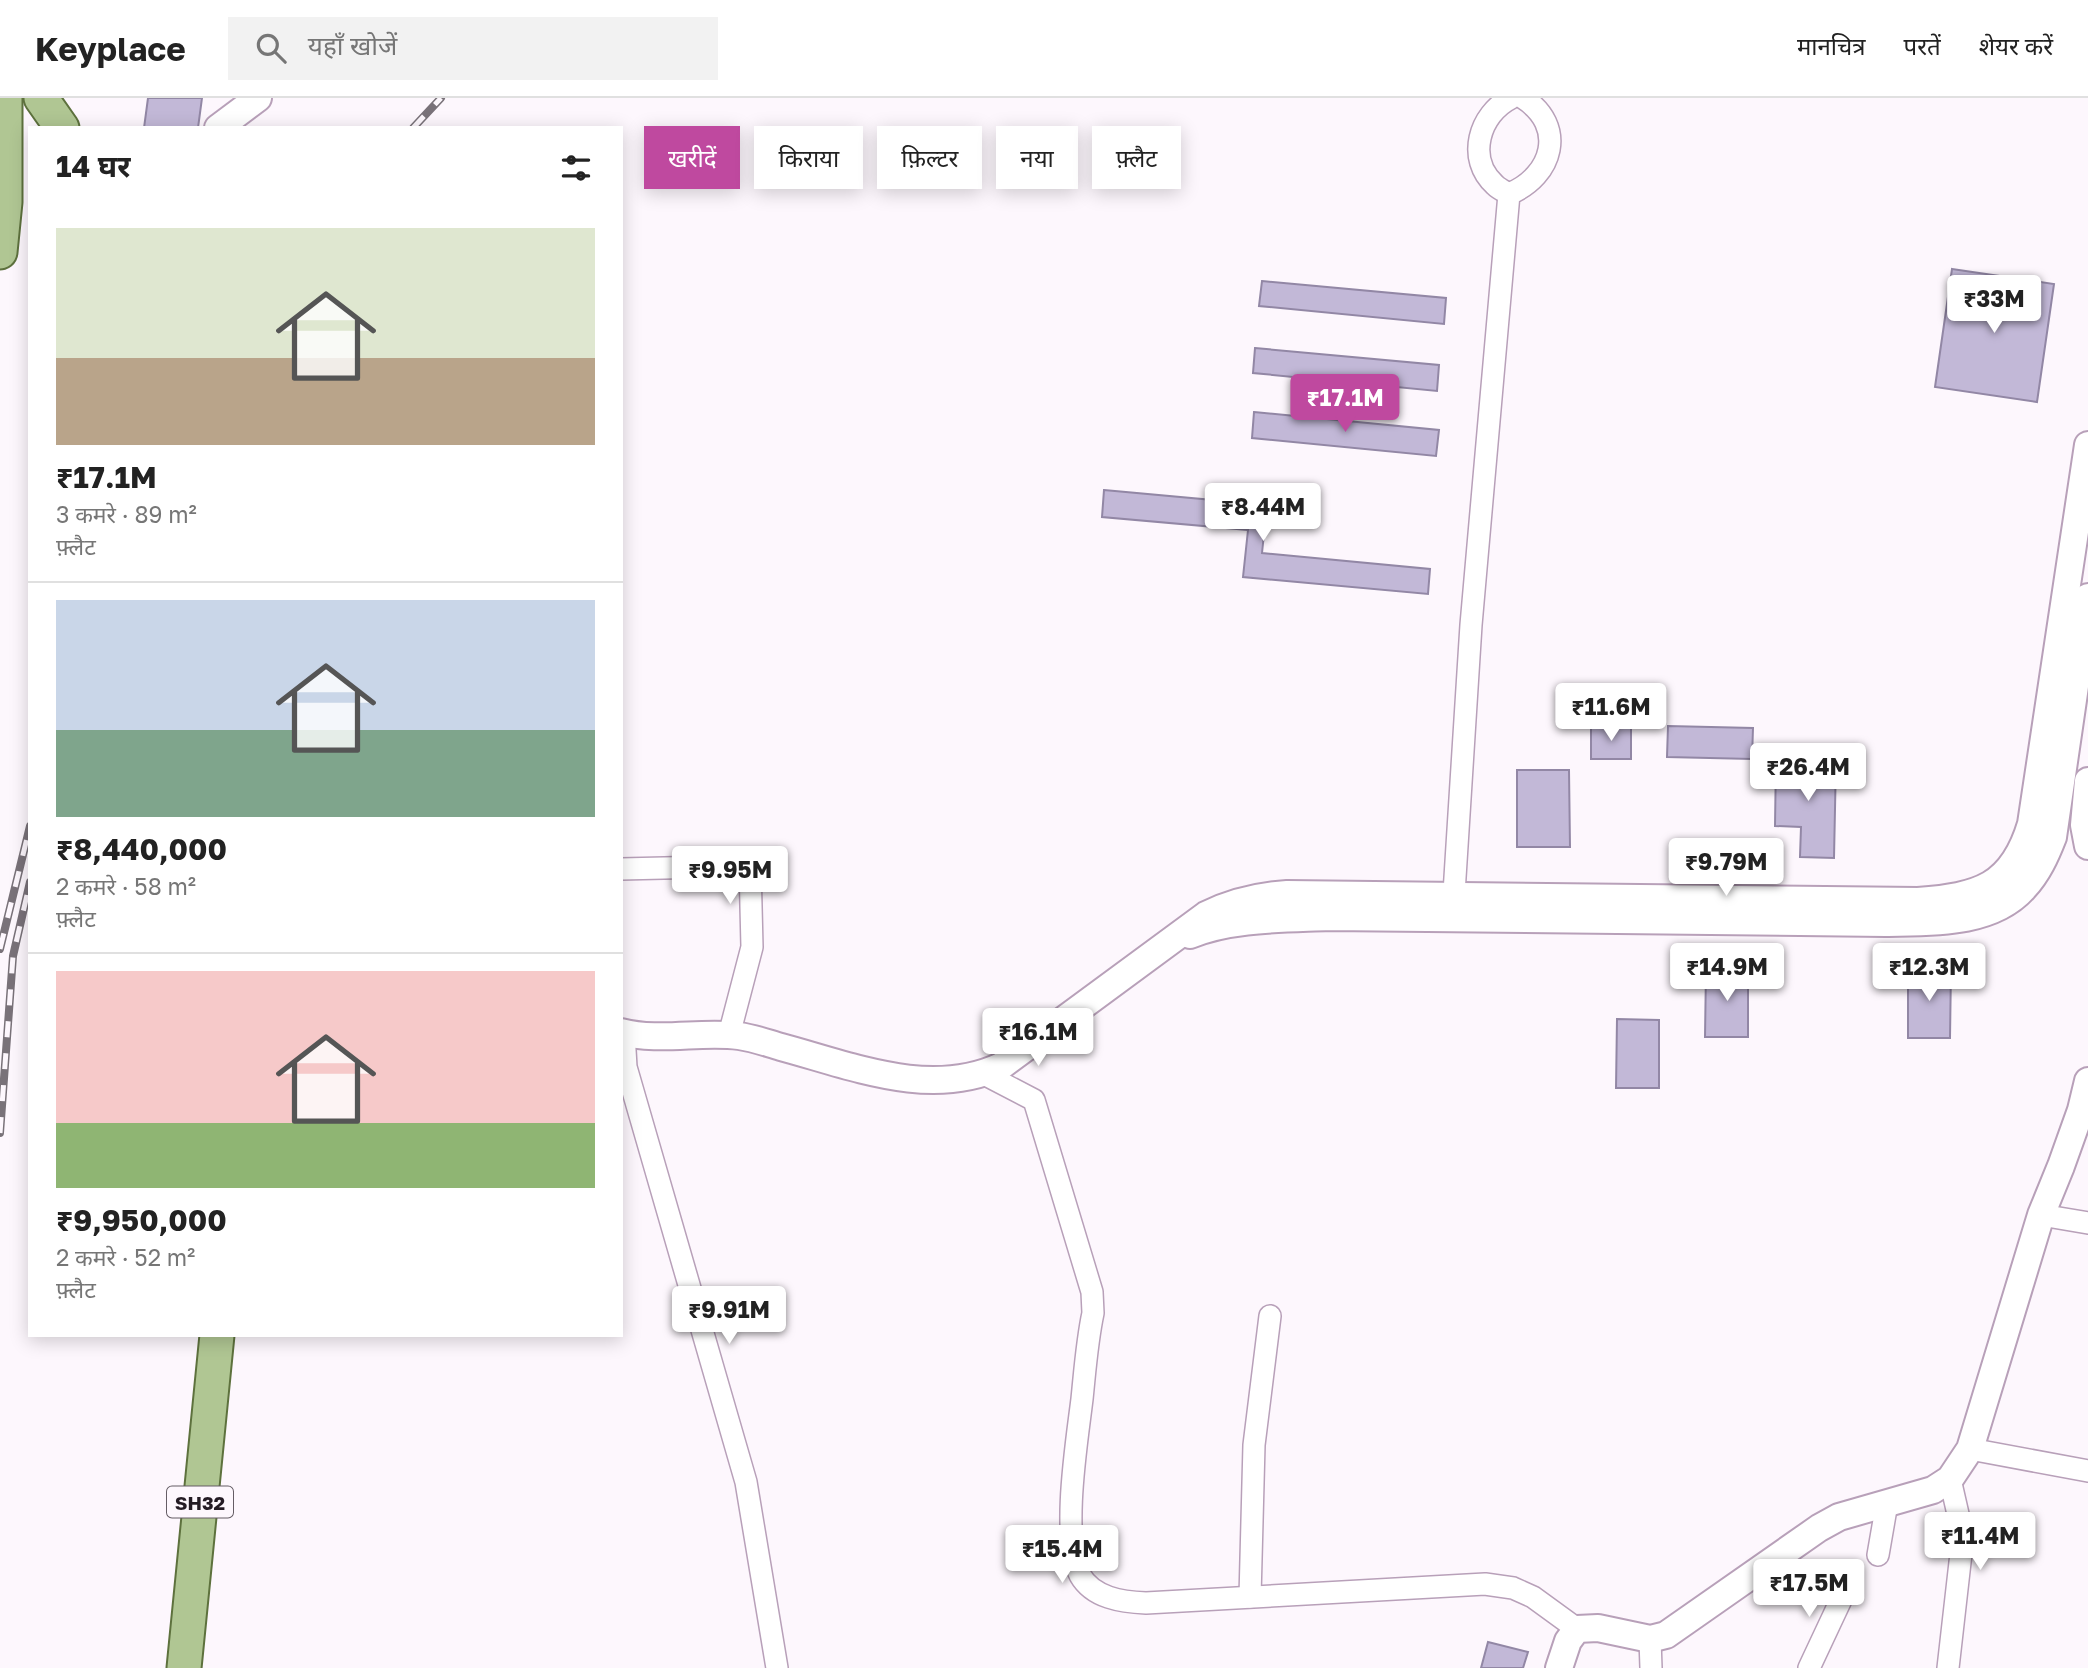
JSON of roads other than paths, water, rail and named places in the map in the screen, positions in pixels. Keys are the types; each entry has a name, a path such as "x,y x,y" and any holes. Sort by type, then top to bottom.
{"main road":[{"path":"0,252 18,197 5,98"},
{"path":"41,98 61,126"},
{"name":"SH32","path":"184,1668 217,1337"}],"street":[{"path":"221,126 258,98"},
{"path":"1509,194 1496,186 1488,176 1479,150 1480,133 1485,121 1494,109 1511,98"},
{"path":"1509,194 1521,190 1531,182 1546,162 1550,149 1545,122 1530,102 1523,98"},
{"path":"1453,907 1471,625 1509,194"},
{"path":"1453,907 1918,901 1967,895 1985,888 2001,877 2021,851 2033,817 2088,445"},
{"path":"777,1668 746,1482 626,1067 623,1032 729,1035 899,1077 957,1080 984,1074 1001,1066 1206,915 1244,900 1266,896 1453,907 1886,923 1952,920 1973,916 2011,899 2024,889 2038,870 2053,837 2088,597"},
{"path":"2087,843 2084,825 2088,781"},
{"path":"623,869 750,866 752,947 729,1035"},
{"path":"984,1074 1034,1100 1092,1292 1093,1314 1072,1479 1076,1561 1081,1576 1091,1588 1104,1596 1130,1602 1485,1584 1513,1588 1533,1597 1577,1629 1598,1628 1650,1639 1666,1635 1819,1528 1839,1517 1933,1490 1950,1479 1970,1449 2041,1215 2084,1110 2088,1080"},
{"path":"2041,1215 2088,1223"},
{"path":"1250,1597 1254,1435 1270,1315"},
{"path":"1970,1449 2088,1471"},
{"path":"1948,1668 1963,1536 1950,1479"},
{"path":"1878,1555 1887,1503"},
{"path":"1809,1668 1847,1587"},
{"path":"1559,1668 1568,1640 1577,1629"},
{"path":"1650,1639 1651,1668"}],"railway":[{"path":"415,126 441,98"},
{"path":"0,949 28,834"},
{"path":"0,1133 13,956 28,891"}]}
